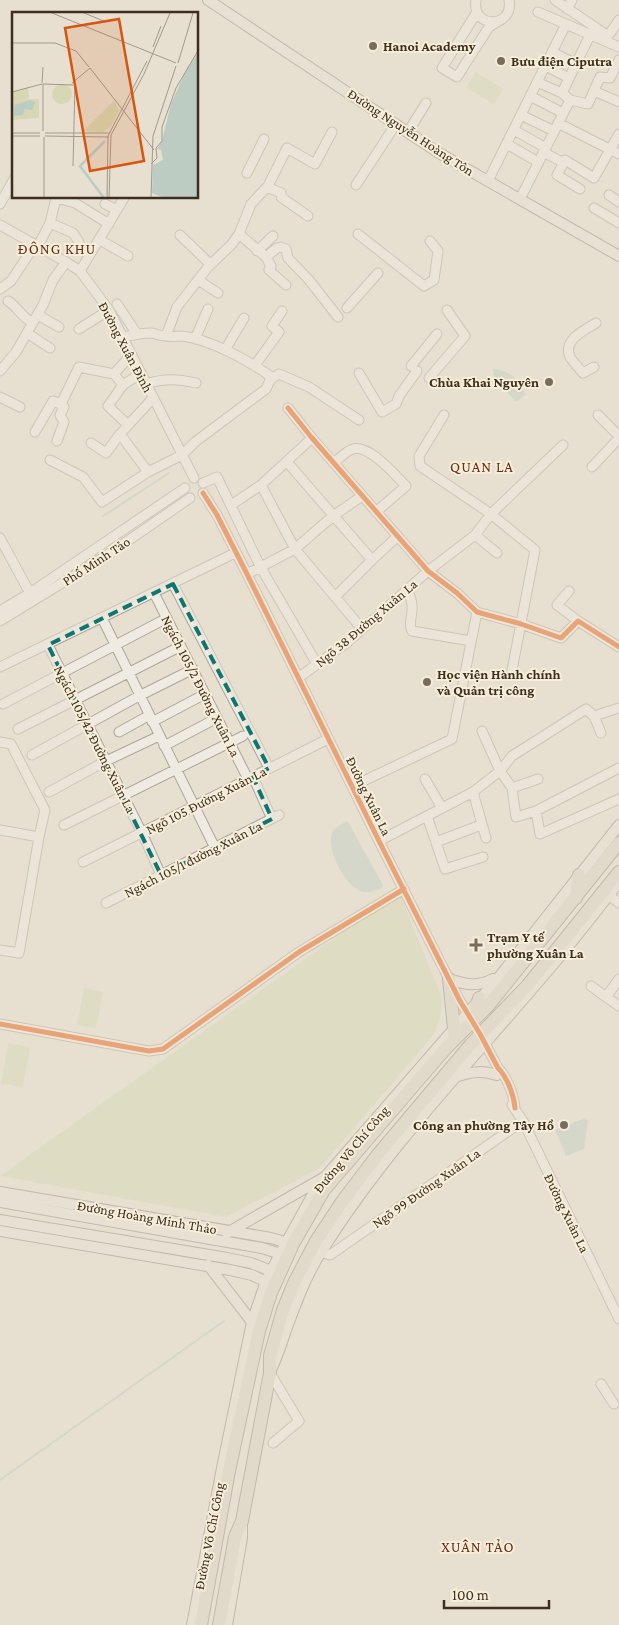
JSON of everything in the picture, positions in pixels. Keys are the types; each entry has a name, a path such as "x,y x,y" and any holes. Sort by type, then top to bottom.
{"highway":[{"name":"Đường Võ Chí Công","path":"201,1625 242,1408 259,1331 258,1313 287,1249 324,1190 454,1033 500,992 619,843"},
{"name":"Đường Võ Chí Công","path":"219,1625 235,1537 242,1521 270,1373 270,1356 283,1310 294,1283 316,1241 340,1203 380,1153 507,1012 619,872"},
{"path":"576,898 579,875"},
{"path":"449,979 454,1033"},
{"path":"470,1017 479,998"},
{"path":"473,1056 483,1038"},
{"path":"311,1211 322,1181"}],"main road":[{"name":"Đường Nguyễn Hoàng Tôn","path":"208,0 439,153 619,256"},
{"path":"479,998 498,977 619,825"},
{"name":"Đường Võ Chí Công","path":"507,1012 619,882"},
{"path":"449,979 469,986 483,984 498,977"},
{"name":"Đường Võ Chí Công","path":"270,1373 294,1308 308,1277 325,1254 360,1196 473,1056"},
{"name":"Đường Võ Chí Công","path":"287,1249 322,1181 433,1058"},
{"path":"457,1076 474,1071 498,1072"},
{"path":"216,1240 229,1231 322,1181"},
{"name":"Đường Hoàng Minh Thảo","path":"0,1192 229,1231 287,1249"},
{"name":"Đường Hoàng Minh Thảo","path":"0,1202 262,1248 287,1249"},
{"name":"Đường Hoàng Minh Thảo","path":"0,1220 251,1263 273,1278"},
{"path":"0,1231 273,1278"},
{"path":"200,1254 209,1267 258,1313"},
{"name":"Đường Võ Chí Công","path":"192,1625 222,1468 258,1313"},
{"name":"Đường Võ Chí Công","path":"227,1625 242,1538 242,1521"}],"street":[{"path":"466,0 476,7 483,20 497,21 502,19"},
{"path":"555,0 608,36 619,20"},
{"path":"567,9 572,0"},
{"path":"476,7 442,68 457,77 486,30 502,19 508,12 510,1"},
{"path":"538,12 619,47"},
{"path":"488,181 566,24"},
{"path":"562,93 590,35"},
{"path":"552,52 576,64"},
{"path":"538,82 562,93 570,100 588,104 600,77 610,78 619,60"},
{"path":"546,66 570,78"},
{"path":"594,91 619,102"},
{"path":"530,96 563,113"},
{"path":"520,199 570,100"},
{"path":"408,132 426,103"},
{"path":"521,115 611,149 619,155 616,161 619,162"},
{"path":"356,185 396,124"},
{"path":"514,130 564,163"},
{"path":"166,336 177,306 210,264 232,244 239,234 250,204 268,185 287,148 315,164 332,132"},
{"path":"580,189 557,175 565,160 594,178 619,134"},
{"path":"247,173 264,139"},
{"path":"507,144 538,162"},
{"path":"0,204 12,183"},
{"path":"268,185 281,193 281,198 308,216"},
{"path":"609,195 619,202"},
{"path":"0,289 11,281 50,223 56,199"},
{"path":"60,199 75,203 109,224"},
{"path":"80,271 123,199"},
{"path":"105,204 117,210"},
{"path":"594,208 619,223"},
{"path":"50,223 72,233 79,242"},
{"name":"Đường Xuân Đỉnh","path":"0,225 80,271 109,310 182,454"},
{"path":"239,234 266,257 271,266 270,270 286,285"},
{"path":"358,234 424,286 434,280 437,267 438,251 430,241"},
{"path":"180,235 210,264"},
{"path":"257,251 273,236"},
{"path":"100,240 128,256"},
{"path":"266,257 277,248 286,249 288,258 309,280 338,317"},
{"path":"0,371 16,352 43,305 53,280 66,262"},
{"path":"347,308 378,273"},
{"path":"198,280 218,293"},
{"path":"8,301 17,307 23,318 35,319 60,327"},
{"path":"117,304 137,334"},
{"path":"195,339 208,308"},
{"path":"79,329 109,310"},
{"path":"429,378 465,336 447,310"},
{"path":"255,365 279,332 272,326 282,311"},
{"path":"225,350 244,318"},
{"path":"594,366 583,373 570,356 568,348 570,341 596,323"},
{"path":"27,333 50,348"},
{"path":"124,337 152,333 195,339 225,350 255,365 270,376 270,380"},
{"path":"359,373 382,412 396,404 414,369 436,334"},
{"path":"114,374 131,355"},
{"path":"60,404 79,367 114,374 123,385"},
{"path":"128,425 108,406 123,385 140,374"},
{"path":"50,460 83,477 102,502 148,472 182,454 195,442 266,389 270,380 279,374 309,387 359,420"},
{"path":"146,384 159,380 178,379 196,383"},
{"path":"0,397 20,407"},
{"path":"91,443 106,453 120,434 153,398"},
{"path":"35,432 53,401 64,407 60,415 64,422 57,441"},
{"path":"288,408 428,571 457,593 477,612 521,624 561,638 578,620"},
{"path":"444,415 419,456 420,466 491,514 535,550 512,670"},
{"path":"592,467 619,437 598,415"},
{"path":"120,434 148,472"},
{"path":"231,505 261,485 312,438"},
{"name":"Ngõ 38 Đường Xuân La","path":"298,678 362,629 428,571 474,535 491,514 563,445"},
{"path":"334,463 352,449 360,448 372,454 406,486 376,512"},
{"path":"182,454 194,478 200,480 205,488 204,493 197,498 190,498 185,493 185,488 188,481 194,478"},
{"path":"287,462 372,560"},
{"path":"203,483 217,477 261,568 317,664"},
{"path":"261,485 295,549 362,629"},
{"name":"Phố Minh Tảo","path":"0,621 185,488"},
{"name":"Đường Xuân La","path":"204,493 247,574 449,979 483,1038 509,1102 523,1121 619,1319"},
{"path":"247,574 295,549 333,516 362,496"},
{"name":"Phố Minh Tảo","path":"0,611 32,597 103,558 190,498"},
{"path":"474,535 497,553"},
{"path":"335,596 398,536"},
{"path":"0,538 32,597"},
{"path":"0,667 235,553"},
{"path":"173,584 269,768"},
{"path":"408,589 413,610 410,625 412,631 471,641"},
{"path":"569,591 557,605 619,647"},
{"name":"Ngách 105/2 Đường Xuân La","path":"154,593 229,743 250,778"},
{"path":"353,786 452,739 477,612"},
{"path":"102,618 215,848"},
{"path":"3,704 167,618"},
{"name":"Ngách 105/42 Đường Xuân La","path":"48,645 161,875"},
{"path":"18,729 181,646"},
{"path":"32,756 139,696 193,669"},
{"path":"119,732 205,694"},
{"path":"594,716 619,708"},
{"path":"379,841 473,792 500,771 512,756 586,709 594,716 600,733"},
{"path":"164,746 217,718"},
{"path":"482,732 500,771 512,788 516,817 536,811 619,768"},
{"path":"49,792 106,761 160,736"},
{"path":"64,825 243,736"},
{"name":"Ngõ 105 Đường Xuân La","path":"83,862 328,739"},
{"path":"0,742 10,744 44,810 19,954 0,950"},
{"name":"Ngách 105/1 đường Xuân La","path":"106,903 276,817 250,778"},
{"path":"425,778 442,808"},
{"path":"512,788 538,779"},
{"path":"473,792 486,838"},
{"path":"536,811 540,834 619,799"},
{"path":"427,816 445,869 483,857"},
{"path":"436,842 481,825"},
{"path":"0,830 40,837"},
{"path":"0,1024 138,1049 157,1050 163,1048 299,952 404,888"},
{"path":"609,895 619,903"},
{"path":"606,997 619,979"},
{"path":"591,986 619,1006"},
{"name":"Ngõ 99 Đường Xuân La","path":"325,1254 523,1121"},
{"path":"270,1373 299,1421 273,1443"},
{"path":"601,1384 614,1404"}],"highlighted area":[{"path":"173,584 269,768 253,777 272,819 161,875 48,645"}],"green space":[{"path":"476,72 504,89 494,104 466,88"},
{"path":"400,895 441,995 442,1006 439,1022 432,1037 320,1168 226,1217 0,1176 343,932"},
{"path":"84,988 103,992 96,1028 77,1025"},
{"path":"8,1043 30,1047 23,1087 1,1084"}],"shaded area":[{"path":"493,369 505,371 509,374 526,394 516,402 494,377"},
{"path":"348,822 383,885 383,887 375,891 363,892 354,887 342,873 333,855 331,838 333,831"},
{"path":"585,1118 588,1121 584,1149 566,1156 555,1130"}],"waterway":[{"path":"103,516 169,473"},
{"path":"0,1480 224,1321"}],"cycle path":[{"path":"288,408 428,571 457,593 477,612 521,624 561,638 578,621 619,647"},
{"path":"203,493 217,515 247,574 460,1001 507,1081 512,1092 515,1108"},
{"path":"0,1024 149,1051 163,1049 299,952 404,889"}],"place":[{"name":"Hanoi Academy","path":"373,46"},
{"name":"Bưu điện Ciputra","path":"501,61"},
{"name":"Chùa Khai Nguyên","path":"549,382"},
{"name":"Học viện Hành chính và Quản trị công","path":"427,682"},
{"name":"Trạm Y tế phường Xuân La","path":"476,945"},
{"name":"Công an phường Tây Hồ","path":"564,1125"}],"district":[{"name":"ĐÔNG KHU","path":"57,249"},
{"name":"QUAN LA","path":"482,467"},
{"name":"XUÂN TẢO","path":"478,1547"}]}
